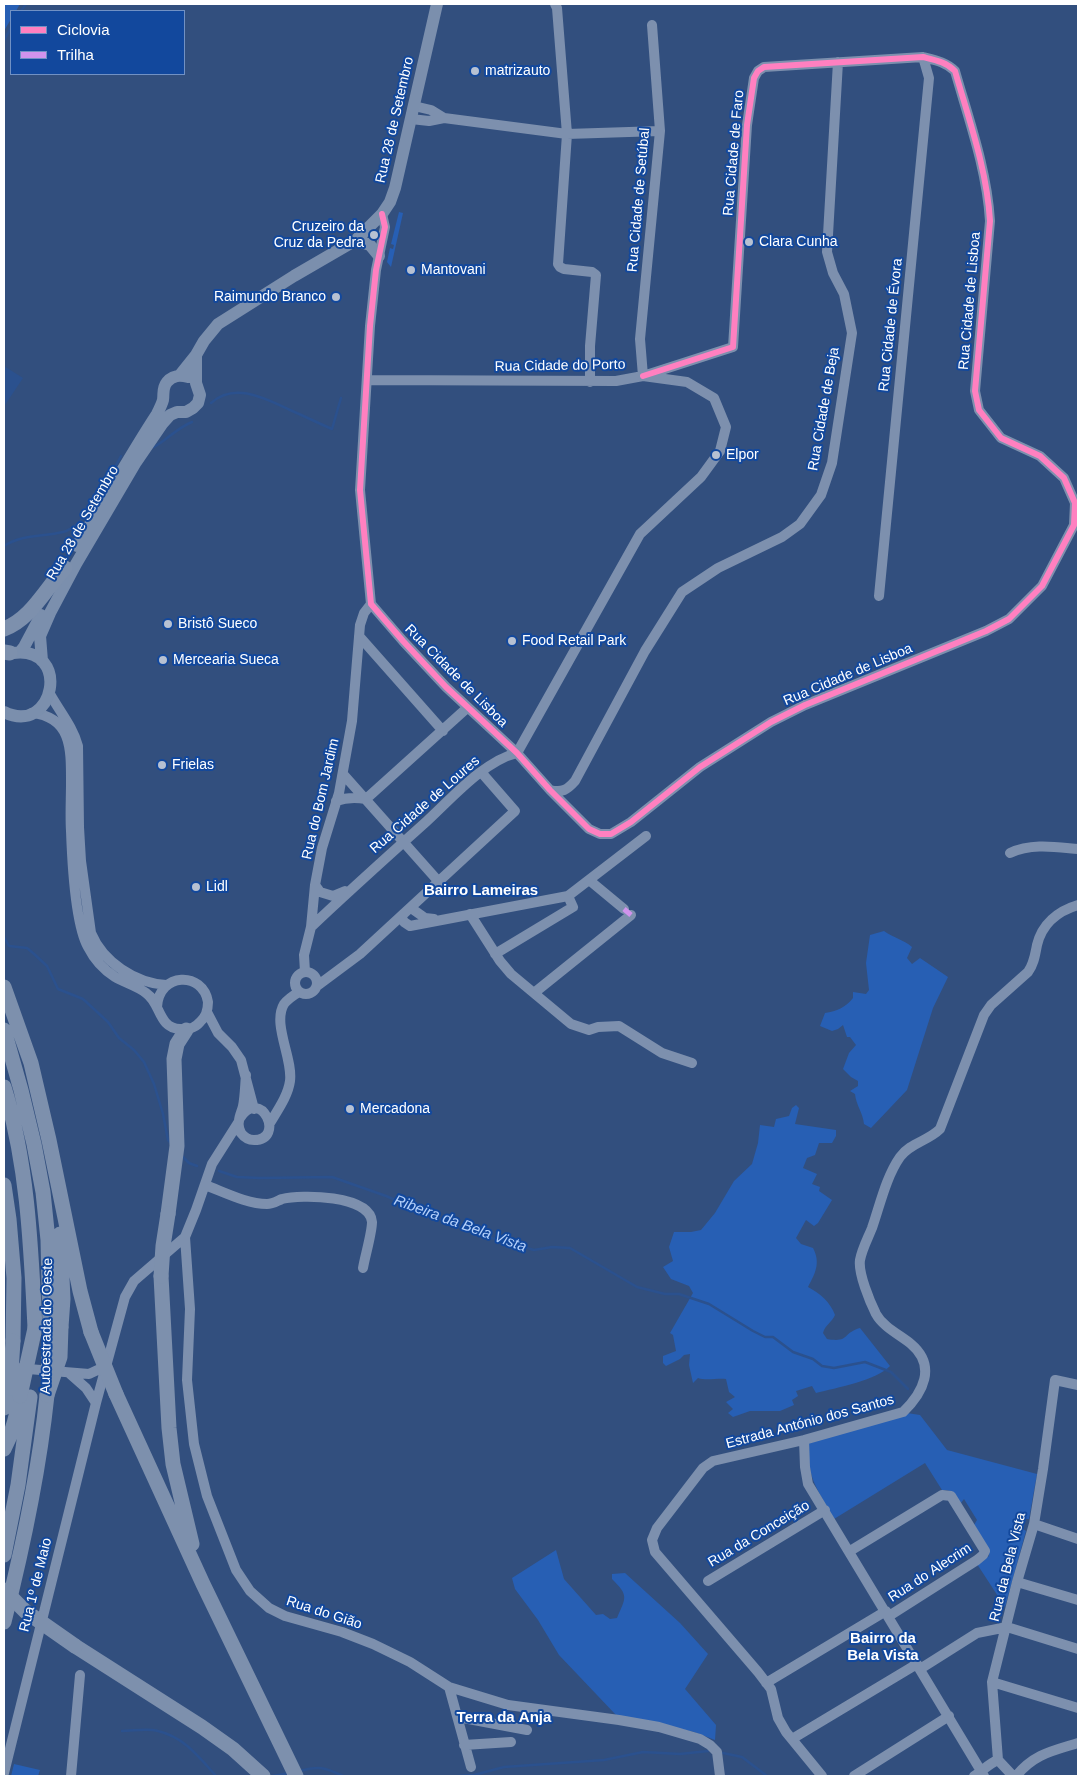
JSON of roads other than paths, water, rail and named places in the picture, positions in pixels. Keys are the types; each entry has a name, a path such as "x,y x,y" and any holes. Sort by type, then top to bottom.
{"highway":[{"path":"4,629 12,626 31,611 52,582 65,568"},
{"path":"4,987 31,1063 80,1291 91,1332 116,1394 203,1584 296,1776"},
{"path":"191,1028 177,1044 174,1059 176,1146 161,1276 169,1428 173,1464 181,1503 203,1584"},
{"name":"Autoestrada do Oeste","path":"4,1030 34,1144 48,1240 60,1357 47,1395 34,1488 4,1622"},
{"name":"Autoestrada do Oeste","path":"4,1087 18,1146 25,1193 31,1242 34,1328 20,1394 18,1485 4,1555"},
{"path":"53,1161 63,1299 56,1328"},
{"path":"4,1186 14,1278 13,1341 20,1394 11,1436 4,1448"},
{"path":"4,1408 20,1394"},
{"path":"4,1429 20,1394"},
{"path":"4,1590 25,1611 75,1646 202,1727 233,1749 263,1776"}],"main road":[{"name":"Rua 28 de Setembro","path":"9,653 24,647 65,568 158,412 167,381 180,375 218,324 356,240 382,214 390,202 395,188 437,4"},
{"path":"356,240 370,245 379,256"},
{"name":"Rua 28 de Setembro","path":"50,694 51,677 48,668 42,661 40,636 64,585 142,453 170,415 177,412 186,412 198,403 200,395 196,382 196,355"},
{"path":"180,375 189,377 196,382"},
{"path":"163,400 169,408 177,412"},
{"path":"9,653 28,653 42,661"},
{"path":"7,715 23,716 32,713 40,709 50,694"}],"street":[{"path":"555,4 562,59 567,134 558,264 564,269 592,272 596,275 590,346 590,382"},
{"name":"Rua Cidade de Setúbal","path":"644,376 640,339 660,131 652,25"},
{"name":"Rua Cidade de Faro","path":"644,376 733,347 747,125 754,78 758,71 764,67 923,56 948,65 955,71"},
{"name":"Rua Cidade de Évora","path":"879,596 929,78 923,56"},
{"name":"Rua Cidade de Beja","path":"550,790 558,792 567,790 574,781 645,651 682,592 718,568 782,537 800,524 821,495 832,463 852,333 844,294 833,274 827,252 838,62"},
{"name":"Rua Cidade de Lisboa","path":"372,604 403,641 467,708 517,753 550,790 589,828 600,834 611,834 631,822 700,767 771,722 806,705 979,634 1009,619 1042,586 1074,525 1075,503 1064,478 1040,456 1001,438 980,410 975,391 990,221 989,201 955,71"},
{"path":"414,106 431,110 444,118"},
{"path":"411,119 429,121 444,118 567,134 660,131"},
{"path":"372,604 360,490 370,326 379,256 385,227 382,214"},
{"name":"Rua Cidade do Porto","path":"368,380 616,382 644,376 687,382 714,398 726,427 720,451 701,477 640,534 517,753"},
{"name":"Rua do Bom Jardim","path":"317,986 316,979 309,973 304,955 311,927 322,848 343,774 352,721 360,625 364,613 372,604"},
{"path":"359,636 443,731"},
{"path":"50,694 68,721 78,746 80,853 91,933 95,944 112,963 148,982 166,985"},
{"path":"366,799 467,708"},
{"path":"32,713 41,714 56,721 65,732 70,749 73,860 80,922 87,945 102,966 115,977 148,994 166,1025 175,1029 191,1028 218,1033"},
{"name":"Rua Cidade de Loures","path":"355,885 481,772 498,760 517,753"},
{"path":"299,992 310,994 332,974 360,954 402,918 516,811 481,772"},
{"path":"343,774 402,843 439,882"},
{"path":"336,801 354,796 366,799"},
{"path":"402,918 410,926 568,896 646,836"},
{"path":"1010,853 1019,848 1035,846 1078,849"},
{"path":"534,993 628,912 589,880"},
{"path":"316,885 320,892 332,896 355,885"},
{"path":"311,927 355,885"},
{"path":"495,954 573,907 568,896"},
{"name":"Estrada António dos Santos","path":"822,1776 792,1739 778,1718 770,1689 766,1682 655,1552 652,1540 657,1528 702,1468 714,1461 804,1440 903,1412 914,1402 920,1392 925,1368 921,1356 912,1345 881,1322 876,1314 860,1268 862,1254 899,1158 910,1148 929,1139 940,1129 984,1015 991,1005 1033,966 1043,930 1053,917 1078,905"},
{"path":"411,908 425,918 439,920"},
{"path":"470,914 510,974 571,1024 589,1030 598,1027 619,1026 662,1053 692,1063"},
{"path":"309,973 332,974"},
{"name":"Rua do Bom Jardim","path":"270,1123 288,1090 290,1080 289,1059 282,1038 281,1022 284,1005 299,992 295,986 296,978 299,975 309,973"},
{"path":"157,1008 157,999 166,985 182,979 198,985 206,996 207,1012 218,1033 232,1046 241,1060 258,1109 268,1118 270,1123 263,1137 253,1140 240,1132 239,1120 243,1106 246,1075"},
{"path":"191,1028 203,1020 207,1012"},
{"path":"101,1386 125,1296 134,1280 185,1237 212,1164 246,1110 258,1109 282,1100"},
{"path":"212,1164 230,1144 248,1138"},
{"path":"205,1185 256,1202 270,1204 281,1199 320,1196 360,1206 368,1213 372,1222 363,1268"},
{"name":"Rua do Gião","path":"185,1237 190,1309 187,1380 194,1444 208,1496 236,1570 250,1591 269,1608 285,1616 342,1632 373,1644 410,1662 449,1687 508,1704 659,1727 700,1740 710,1745 717,1752 720,1776"},
{"path":"4,1368 89,1374 106,1366"},
{"path":"69,1373 86,1388 96,1404"},
{"path":"89,1374 101,1386"},
{"name":"Rua da Bela Vista","path":"998,1760 992,1682 1017,1582 1034,1524 1055,1380 1078,1385"},
{"path":"86,1388 101,1386"},
{"name":"Rua 1º de Maio","path":"4,1773 101,1386"},
{"path":"804,1440 804,1467 808,1484 888,1614 918,1667 950,1716 980,1775 986,1766 998,1760 1019,1775 1042,1754 1078,1742"},
{"name":"Rua do Alecrim","path":"766,1682 888,1614 977,1560 984,1555 985,1551 951,1496 947,1495 942,1495 850,1551"},
{"name":"Rua da Conceição","path":"708,1581 824,1510"},
{"path":"1034,1524 1078,1538"},
{"path":"1017,1582 1078,1600"},
{"path":"792,1739 977,1633 1007,1627 1078,1650"},
{"path":"71,1776 80,1675"},
{"path":"992,1682 1078,1708"},
{"path":"449,1687 471,1767"},
{"path":"854,1776 950,1716"},
{"path":"458,1717 527,1730"},
{"path":"464,1744 511,1742"}],"waterway":[{"path":"22,10 26,4"},
{"path":"4,40 10,30"},
{"path":"211,403 220,397 230,394 250,394 332,429 341,398"},
{"path":"154,447 192,422"},
{"path":"4,546 18,539 55,534 72,528 89,511 121,456"},
{"name":"Ribeira da Bela Vista","path":"4,937 9,946 27,948 33,953 47,966 58,989 83,999 108,1022 119,1038 134,1050 144,1062 154,1084 168,1140 172,1144"},
{"name":"Ribeira da Bela Vista","path":"182,1156 189,1163 197,1166"},
{"name":"Ribeira da Bela Vista","path":"219,1171 237,1177 332,1177 386,1196 464,1229 501,1241 534,1250 552,1247 570,1248 637,1287 665,1294 679,1294 709,1304 753,1331 765,1337 773,1337 793,1352 813,1359 822,1366 834,1368 865,1362 891,1372 908,1389"},
{"path":"122,1731 158,1731 176,1738 190,1749 216,1776"},
{"path":"458,1776 474,1775 504,1767 604,1760 643,1752 680,1754 708,1751"},
{"path":"723,1753 742,1757 767,1776"},
{"path":"299,1771 321,1768 343,1776"},
{"path":"273,1776 289,1773"}],"place":[{"name":"matrizauto","path":"475,71"},
{"name":"Cruzeiro da Cruz da Pedra","path":"374,235"},
{"name":"Clara Cunha","path":"749,242"},
{"name":"Mantovani","path":"411,270"},
{"name":"Raimundo Branco","path":"336,297"},
{"name":"Elpor","path":"716,455"},
{"name":"Bristô Sueco","path":"168,624"},
{"name":"Food Retail Park","path":"512,641"},
{"name":"Mercearia Sueca","path":"163,660"},
{"name":"Frielas","path":"162,765"},
{"name":"Lidl","path":"196,887"},
{"name":"Mercadona","path":"350,1109"}],"district":[{"name":"Bairro Lameiras","path":"481,891"},
{"name":"Bairro da Bela Vista","path":"883,1648"},
{"name":"Terra da Anja","path":"504,1718"}]}
